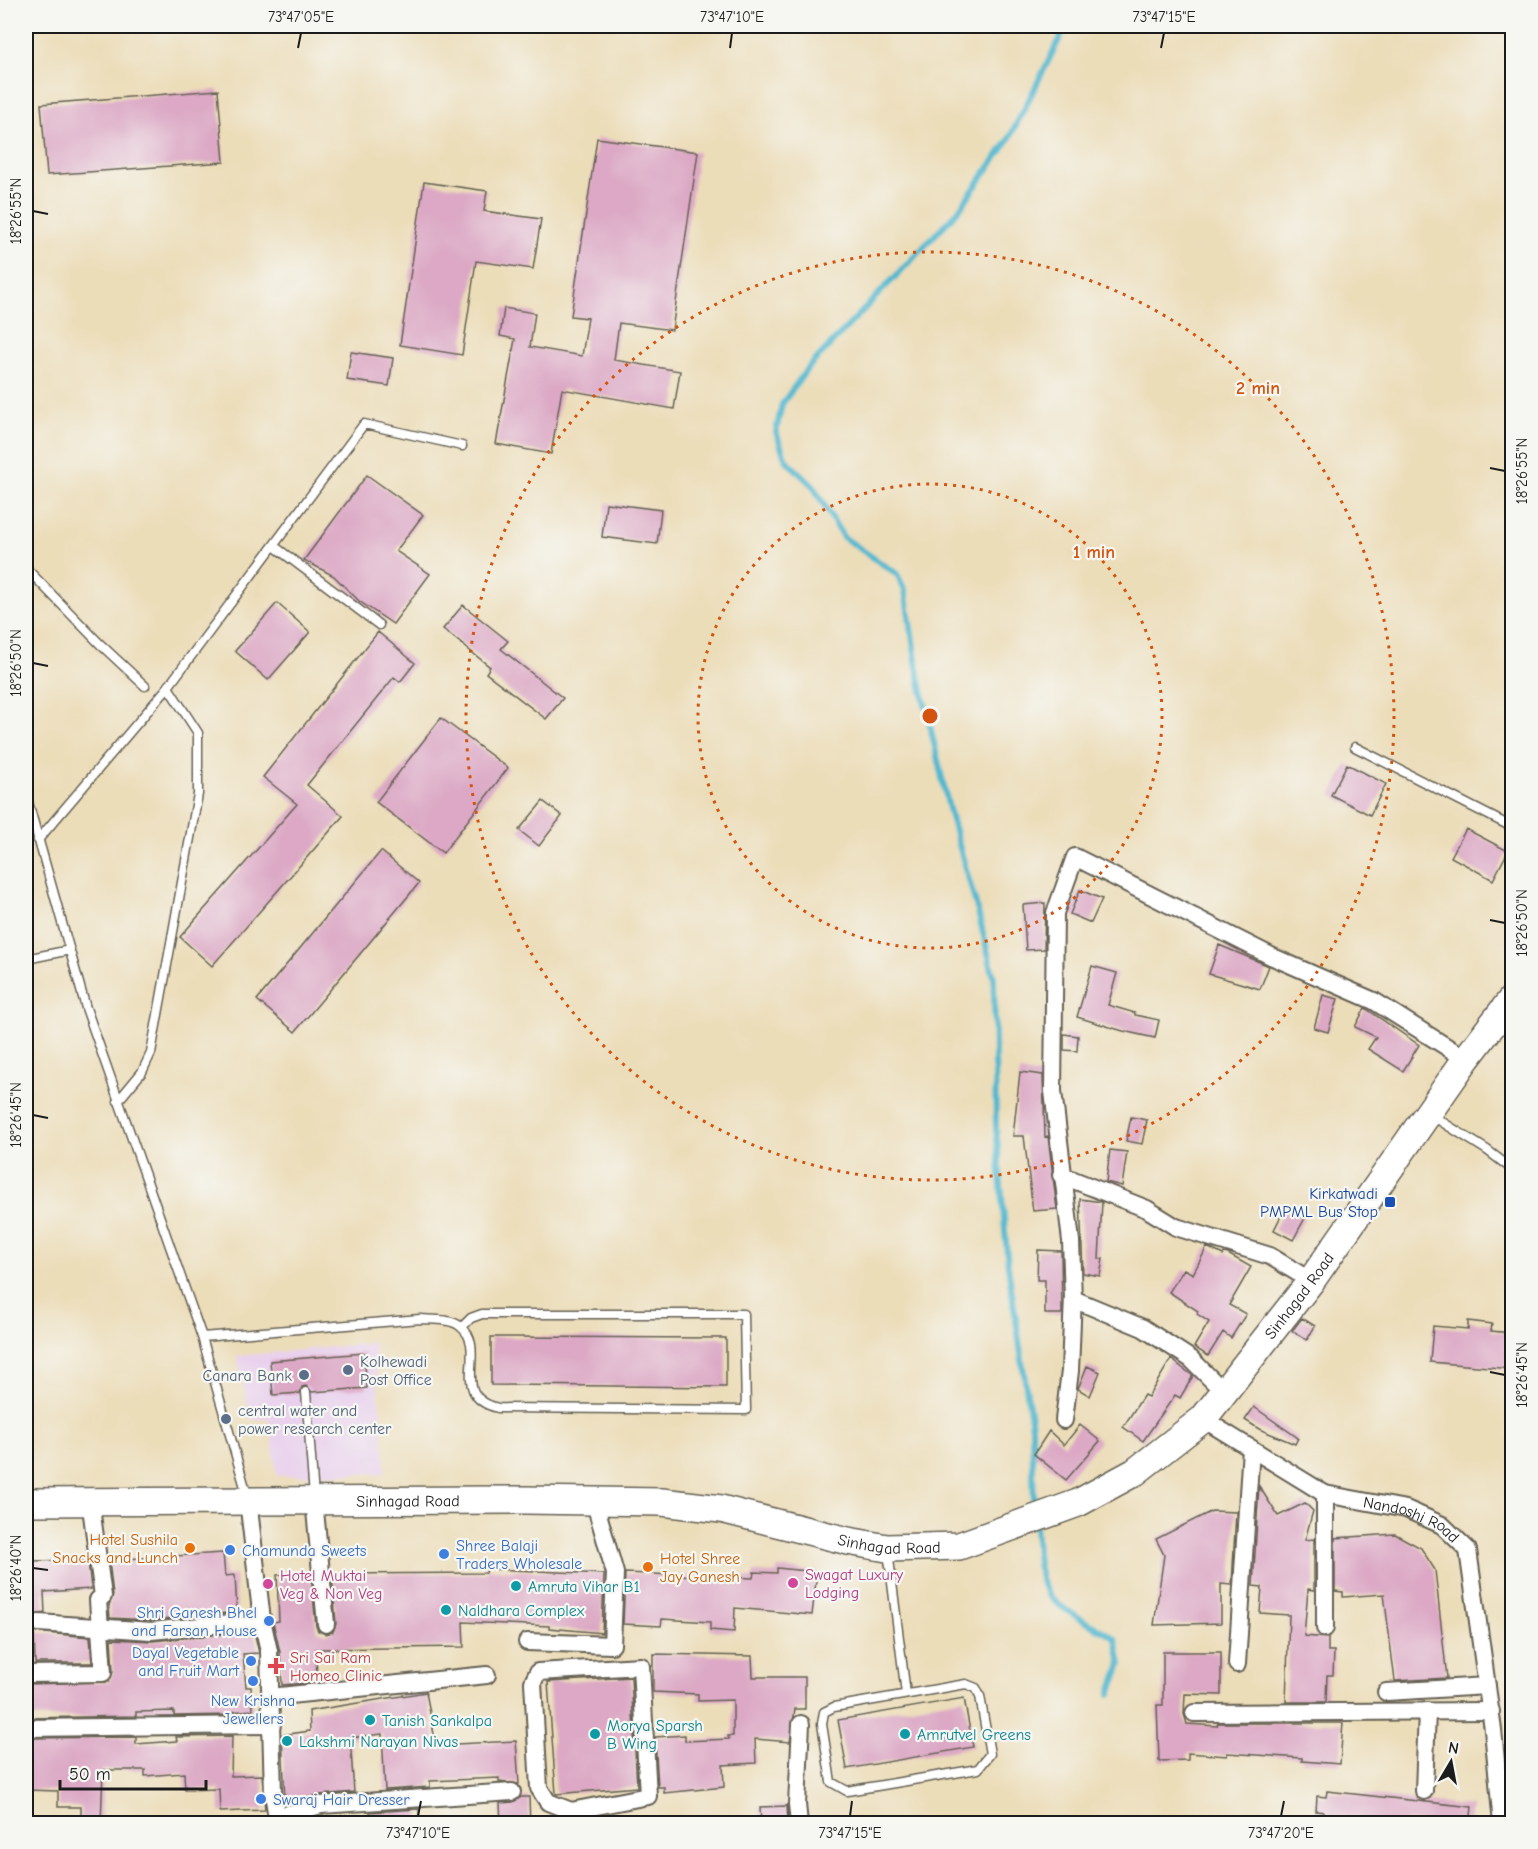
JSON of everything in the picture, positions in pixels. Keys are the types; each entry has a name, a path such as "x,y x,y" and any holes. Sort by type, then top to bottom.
{"main road":[{"name":"Sinhagad Road","path":"26,1502 594,1500 662,1502 721,1509 848,1541 887,1548 959,1546 1078,1503 1135,1472 1203,1419 1223,1390 1311,1281 1466,1059 1512,999"}],"street":[{"path":"1064,1420 1070,1371 1073,1296 1071,1241 1061,1175 1053,1091 1055,913 1075,857 1273,957 1374,1001 1466,1059"},
{"path":"1061,1175 1147,1209 1176,1227 1259,1252 1311,1281"},
{"path":"1073,1296 1073,1299 1143,1328 1191,1359 1223,1390"},
{"name":"Nandoshi Road","path":"1203,1419 1324,1494 1406,1509 1442,1525 1468,1550 1491,1711 1502,1824"},
{"path":"1237,1664 1251,1448"},
{"path":"1324,1494 1325,1628"},
{"path":"26,1674 103,1673 98,1626 98,1599 103,1596 90,1500"},
{"path":"248,1500 262,1620 269,1652 273,1793 277,1820 321,1805 512,1792"},
{"path":"314,1500 326,1624"},
{"path":"527,1642 612,1645 615,1572 594,1500"},
{"path":"39,1623 151,1631 262,1620"},
{"path":"640,1666 648,1796 571,1817 548,1802 539,1788 532,1682 538,1672 640,1666"},
{"path":"270,1697 487,1675"},
{"path":"1386,1692 1487,1686"},
{"path":"1424,1791 1427,1711"},
{"path":"1194,1713 1491,1711"},
{"path":"799,1824 801,1724"},
{"path":"26,1728 272,1725"}],"lane":[{"path":"38,840 168,687 364,424 462,446"},
{"path":"274,546 379,625"},
{"path":"26,568 99,643 145,686"},
{"path":"118,1101 142,1072 151,1053 198,794 198,733 168,687"},
{"path":"1355,747 1512,827"},
{"path":"26,795 29,822 38,840 118,1101 202,1337 248,1500"},
{"path":"26,959 70,950"},
{"path":"1428,1113 1488,1150 1512,1170"},
{"path":"202,1337 420,1319 450,1322 462,1327 470,1345 472,1390 477,1399 488,1406 498,1408 746,1410 744,1314 482,1314 471,1318 462,1327"},
{"path":"306,1392 314,1500"},
{"path":"887,1548 906,1694"},
{"path":"966,1684 976,1688 980,1696 990,1754 985,1763 978,1769 847,1791 831,1782 822,1724 824,1712 834,1707 906,1694 966,1684"}],"shaded area":[{"path":"374,1343 386,1473 277,1476 269,1419 251,1420 237,1356"}],"building":[{"path":"218,90 224,162 47,175 41,104"},
{"path":"597,138 698,152 672,330 619,323 614,360 680,371 674,409 562,389 551,454 496,444 515,339 500,336 504,308 535,313 530,347 582,356 588,318 571,316"},
{"path":"424,182 487,191 484,211 541,219 533,269 476,261 462,355 400,345"},
{"path":"351,352 393,358 389,386 347,380"},
{"path":"367,475 423,515 396,551 430,574 393,624 359,601 334,576 304,560"},
{"path":"606,503 661,510 657,544 602,537"},
{"path":"277,603 310,632 268,680 235,651"},
{"path":"463,605 508,641 501,649 563,698 546,719 486,673 490,667 443,629"},
{"path":"378,632 415,663 400,682 394,677 307,785 343,816 212,966 180,937 297,804 263,777"},
{"path":"441,718 508,768 443,853 376,802"},
{"path":"1347,764 1386,784 1370,815 1331,795"},
{"path":"543,801 562,816 539,846 519,830"},
{"path":"1466,829 1508,851 1493,880 1451,857"},
{"path":"381,851 419,883 295,1032 257,1000"},
{"path":"1080,890 1102,899 1091,923 1070,914"},
{"path":"1045,903 1044,949 1026,950 1023,905"},
{"path":"1219,945 1269,966 1260,989 1209,974"},
{"path":"1092,966 1117,973 1108,1005 1135,1013 1135,1015 1159,1020 1155,1038 1077,1017"},
{"path":"1323,995 1338,999 1328,1032 1314,1028"},
{"path":"1365,1008 1419,1045 1403,1071 1368,1049 1376,1037 1355,1027"},
{"path":"1064,1034 1078,1036 1077,1051 1064,1050"},
{"path":"1020,1072 1043,1075 1045,1137 1048,1136 1057,1209 1033,1211 1024,1136 1013,1136"},
{"path":"1131,1117 1147,1120 1142,1144 1126,1141"},
{"path":"1110,1150 1127,1152 1122,1186 1106,1182"},
{"path":"1080,1199 1102,1202 1099,1259 1103,1259 1100,1276 1083,1273"},
{"path":"1285,1208 1305,1218 1293,1240 1274,1230"},
{"path":"1207,1247 1223,1255 1228,1254 1251,1267 1229,1305 1246,1314 1231,1338 1223,1332 1208,1356 1194,1347 1209,1322 1197,1314 1198,1311 1169,1292 1184,1269 1193,1274"},
{"path":"1038,1250 1061,1251 1062,1314 1045,1314 1045,1280 1037,1280"},
{"path":"1302,1318 1315,1326 1307,1340 1292,1331"},
{"path":"1468,1321 1492,1324 1491,1331 1512,1333 1512,1369 1430,1362 1433,1326 1468,1329"},
{"path":"491,1337 726,1338 726,1387 491,1385"},
{"path":"364,1353 367,1388 312,1392 306,1386 302,1387 300,1393 273,1395 270,1361"},
{"path":"1171,1359 1193,1376 1180,1398 1175,1395 1143,1441 1123,1427 1144,1395 1148,1397"},
{"path":"1087,1366 1100,1372 1090,1396 1078,1389"},
{"path":"1254,1407 1298,1438 1295,1444 1259,1429 1245,1420"},
{"path":"1080,1425 1100,1441 1066,1480 1034,1454 1049,1431 1064,1445"},
{"path":"1259,1486 1278,1516 1305,1503 1313,1511 1305,1540 1314,1539 1314,1590 1308,1589 1304,1636 1328,1638 1328,1651 1334,1651 1333,1675 1327,1675 1326,1702 1286,1702 1289,1615 1260,1613 1262,1587 1253,1586"},
{"path":"1212,1511 1236,1512 1232,1585 1221,1584 1221,1623 1154,1625 1164,1555 1156,1539"},
{"path":"1395,1534 1421,1548 1435,1570 1447,1678 1395,1681 1384,1594 1343,1597 1343,1592 1335,1591 1335,1538"},
{"path":"223,1553 225,1576 235,1575 237,1612 151,1620 110,1618 109,1605 113,1595 109,1560"},
{"path":"88,1560 91,1589 44,1592 45,1613 26,1617 26,1561"},
{"path":"777,1568 817,1572 812,1615 735,1608 734,1632 710,1630 710,1622 662,1619 661,1626 623,1624 625,1573 753,1578 754,1572 777,1573"},
{"path":"487,1569 604,1574 602,1633 549,1628 549,1626 463,1622 464,1647 316,1649 317,1682 282,1685 280,1652 273,1622 279,1621 277,1575 311,1574 316,1626 318,1631 326,1634 333,1632 336,1624 332,1574 486,1573"},
{"path":"254,1631 259,1653 243,1654 246,1687 251,1687 253,1710 232,1712 232,1715 174,1716 174,1711 136,1712 136,1716 26,1718 26,1684 109,1682 113,1672 111,1639 152,1641"},
{"path":"34,1632 90,1637 92,1663 35,1663"},
{"path":"1163,1652 1221,1652 1221,1695 1185,1694 1184,1714 1187,1724 1217,1726 1218,1723 1343,1723 1340,1764 1302,1761 1302,1758 1227,1753 1227,1756 1188,1753 1188,1760 1159,1761 1157,1705 1163,1705"},
{"path":"653,1654 752,1656 753,1677 805,1677 805,1709 795,1709 790,1742 755,1739 756,1763 723,1765 724,1787 664,1793 664,1787 658,1787 655,1737 685,1735 685,1741 729,1739 728,1736 733,1736 733,1700 698,1701 698,1694 653,1692"},
{"name":"Morya Sparsh B Wing","path":"631,1677 637,1787 556,1794 548,1682"},
{"path":"426,1692 436,1745 516,1741 519,1784 499,1782 499,1778 430,1781 430,1787 385,1790 382,1734 350,1738 354,1792 320,1795 285,1802 282,1735 310,1731 309,1711"},
{"name":"Amrutvel Greens","path":"964,1698 973,1747 847,1769 838,1720"},
{"path":"232,1736 231,1776 262,1775 265,1810 220,1812 219,1789 185,1790 184,1773 145,1776 145,1770 103,1770 101,1824 81,1824 81,1807 58,1807 58,1791 26,1790 26,1738 136,1737 136,1744 177,1741 176,1737"},
{"path":"1327,1791 1472,1807 1470,1824 1405,1821 1404,1824 1323,1824 1324,1812 1316,1811 1317,1796 1326,1797"},
{"path":"521,1797 529,1797 530,1824 501,1824 500,1803 513,1802"},
{"path":"787,1806 788,1824 761,1824 760,1807"},
{"path":"419,1809 419,1824 370,1823 370,1812"}],"waterway":[{"path":"1034,1510 1032,1427 1008,1266 996,1127 994,978 950,813 918,673 905,590 897,574 843,537 813,486 786,460 776,432 782,404 807,369 958,211 1008,141 1066,26"},
{"path":"1035,1526 1039,1568 1043,1584 1051,1598 1068,1611 1116,1639 1121,1664 1110,1694"}],"place":[{"name":"Kirkatwadi PMPML Bus Stop","path":"1390,1202"},
{"name":"Kolhewadi Post Office","path":"348,1370"},
{"name":"Canara Bank","path":"304,1375"},
{"name":"central water and power research center","path":"226,1419"},
{"name":"Hotel Sushila Snacks and Lunch","path":"190,1548"},
{"name":"Chamunda Sweets","path":"230,1550"},
{"name":"Shree Balaji Traders Wholesale","path":"444,1554"},
{"name":"Hotel Shree Jay Ganesh","path":"648,1567"},
{"name":"Swagat Luxury Lodging","path":"793,1583"},
{"name":"Hotel Muktai Veg & Non Veg","path":"268,1584"},
{"name":"Amruta Vihar B1","path":"516,1586"},
{"name":"Naldhara Complex","path":"446,1610"},
{"name":"Shri Ganesh Bhel and Farsan House","path":"269,1621"},
{"name":"Dayal Vegetable and Fruit Mart","path":"251,1661"},
{"name":"Sri Sai Ram Homeo Clinic","path":"276,1666"},
{"name":"New Krishna Jewellers","path":"253,1681"},
{"name":"Tanish Sankalpa","path":"370,1720"},
{"name":"Morya Sparsh B Wing","path":"595,1734"},
{"name":"Amrutvel Greens","path":"905,1734"},
{"name":"Lakshmi Narayan Nivas","path":"287,1741"},
{"name":"Swaraj Hair Dresser","path":"261,1799"}]}
